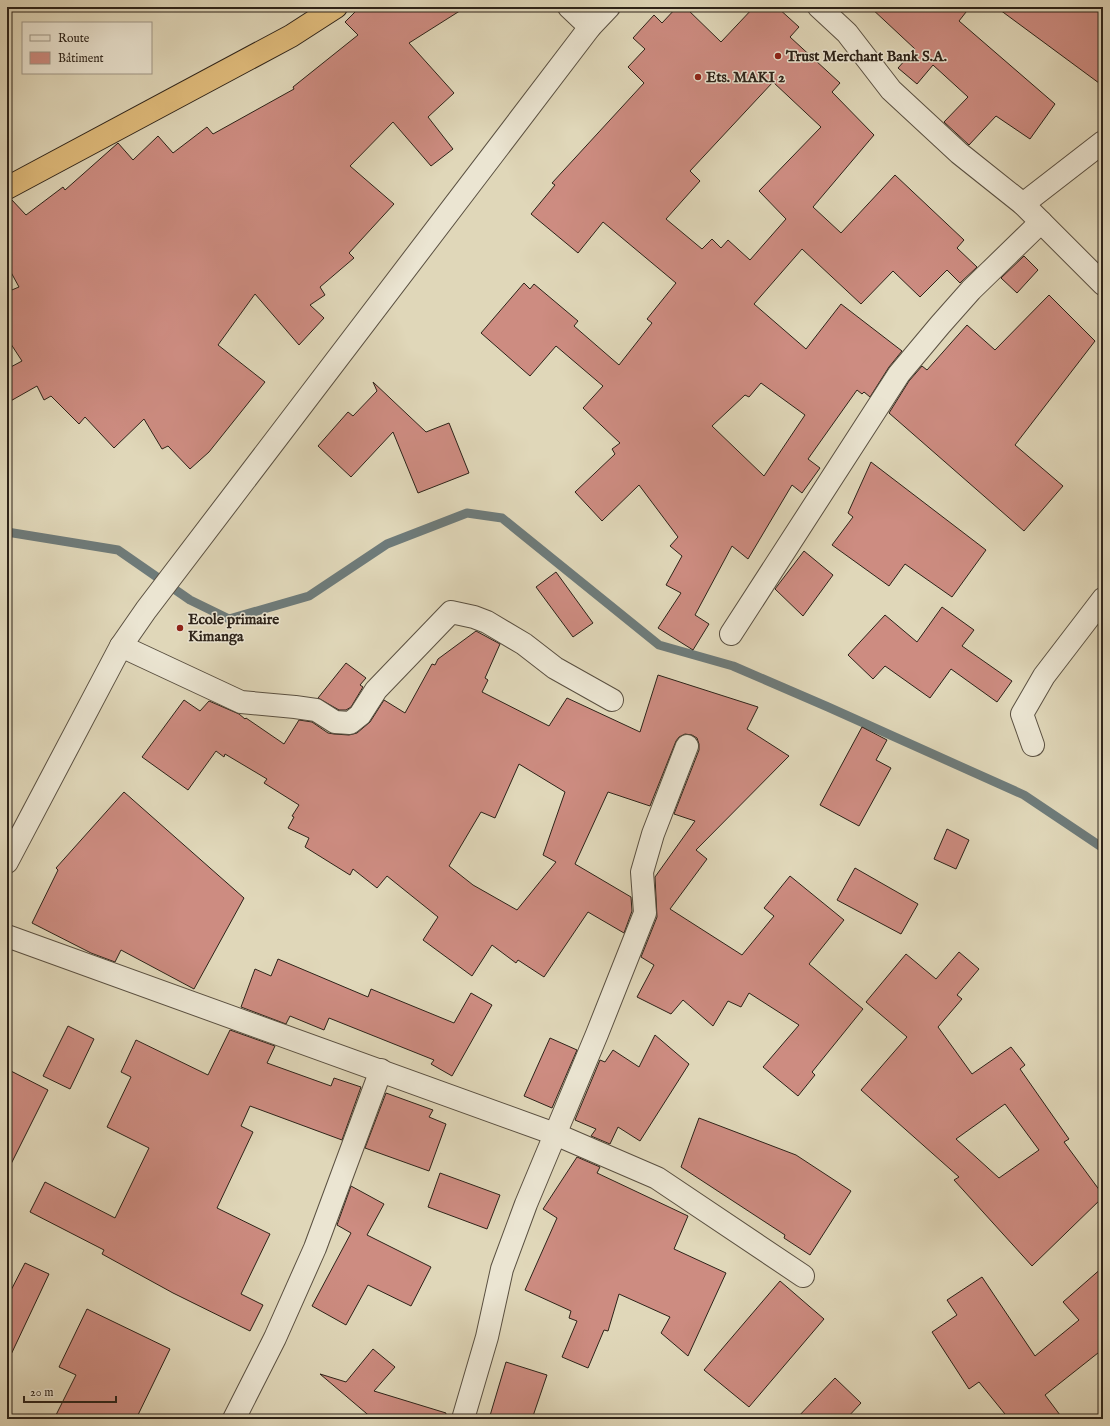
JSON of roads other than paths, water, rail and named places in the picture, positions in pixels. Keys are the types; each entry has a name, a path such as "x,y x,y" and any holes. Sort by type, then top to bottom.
{"highway":[{"path":"7,188 292,36 336,7"}],"street":[{"path":"570,7 590,28"},
{"path":"7,862 121,646 146,610 590,28 609,7"},
{"path":"820,7 847,33 892,90 959,153 1023,204 1103,284"},
{"path":"1023,204 1103,142"},
{"path":"731,634 899,374 972,290 1041,222"},
{"path":"1033,745 1022,714 1044,676 1103,600"},
{"path":"121,646 241,702 316,710 335,722 350,723 360,715 376,690 451,612 474,617 487,622 524,644 555,668 612,700"},
{"path":"463,1419 487,1337 502,1269 526,1204 598,1034 644,913 642,872 653,834 687,746"},
{"path":"7,936 555,1134 657,1178 803,1276"},
{"path":"234,1419 275,1338 315,1248 381,1070"}],"waterway":[{"path":"7,532 118,550 190,600 229,619 309,596 387,544 467,513 502,518 659,645 733,666 1024,795 1103,848"}],"place":[{"name":"Trust Merchant Bank S.A.","path":"778,56"},
{"name":"Ets. MAKI 2","path":"698,77"},
{"name":"Ecole primaire Kimanga","path":"180,628"}]}
